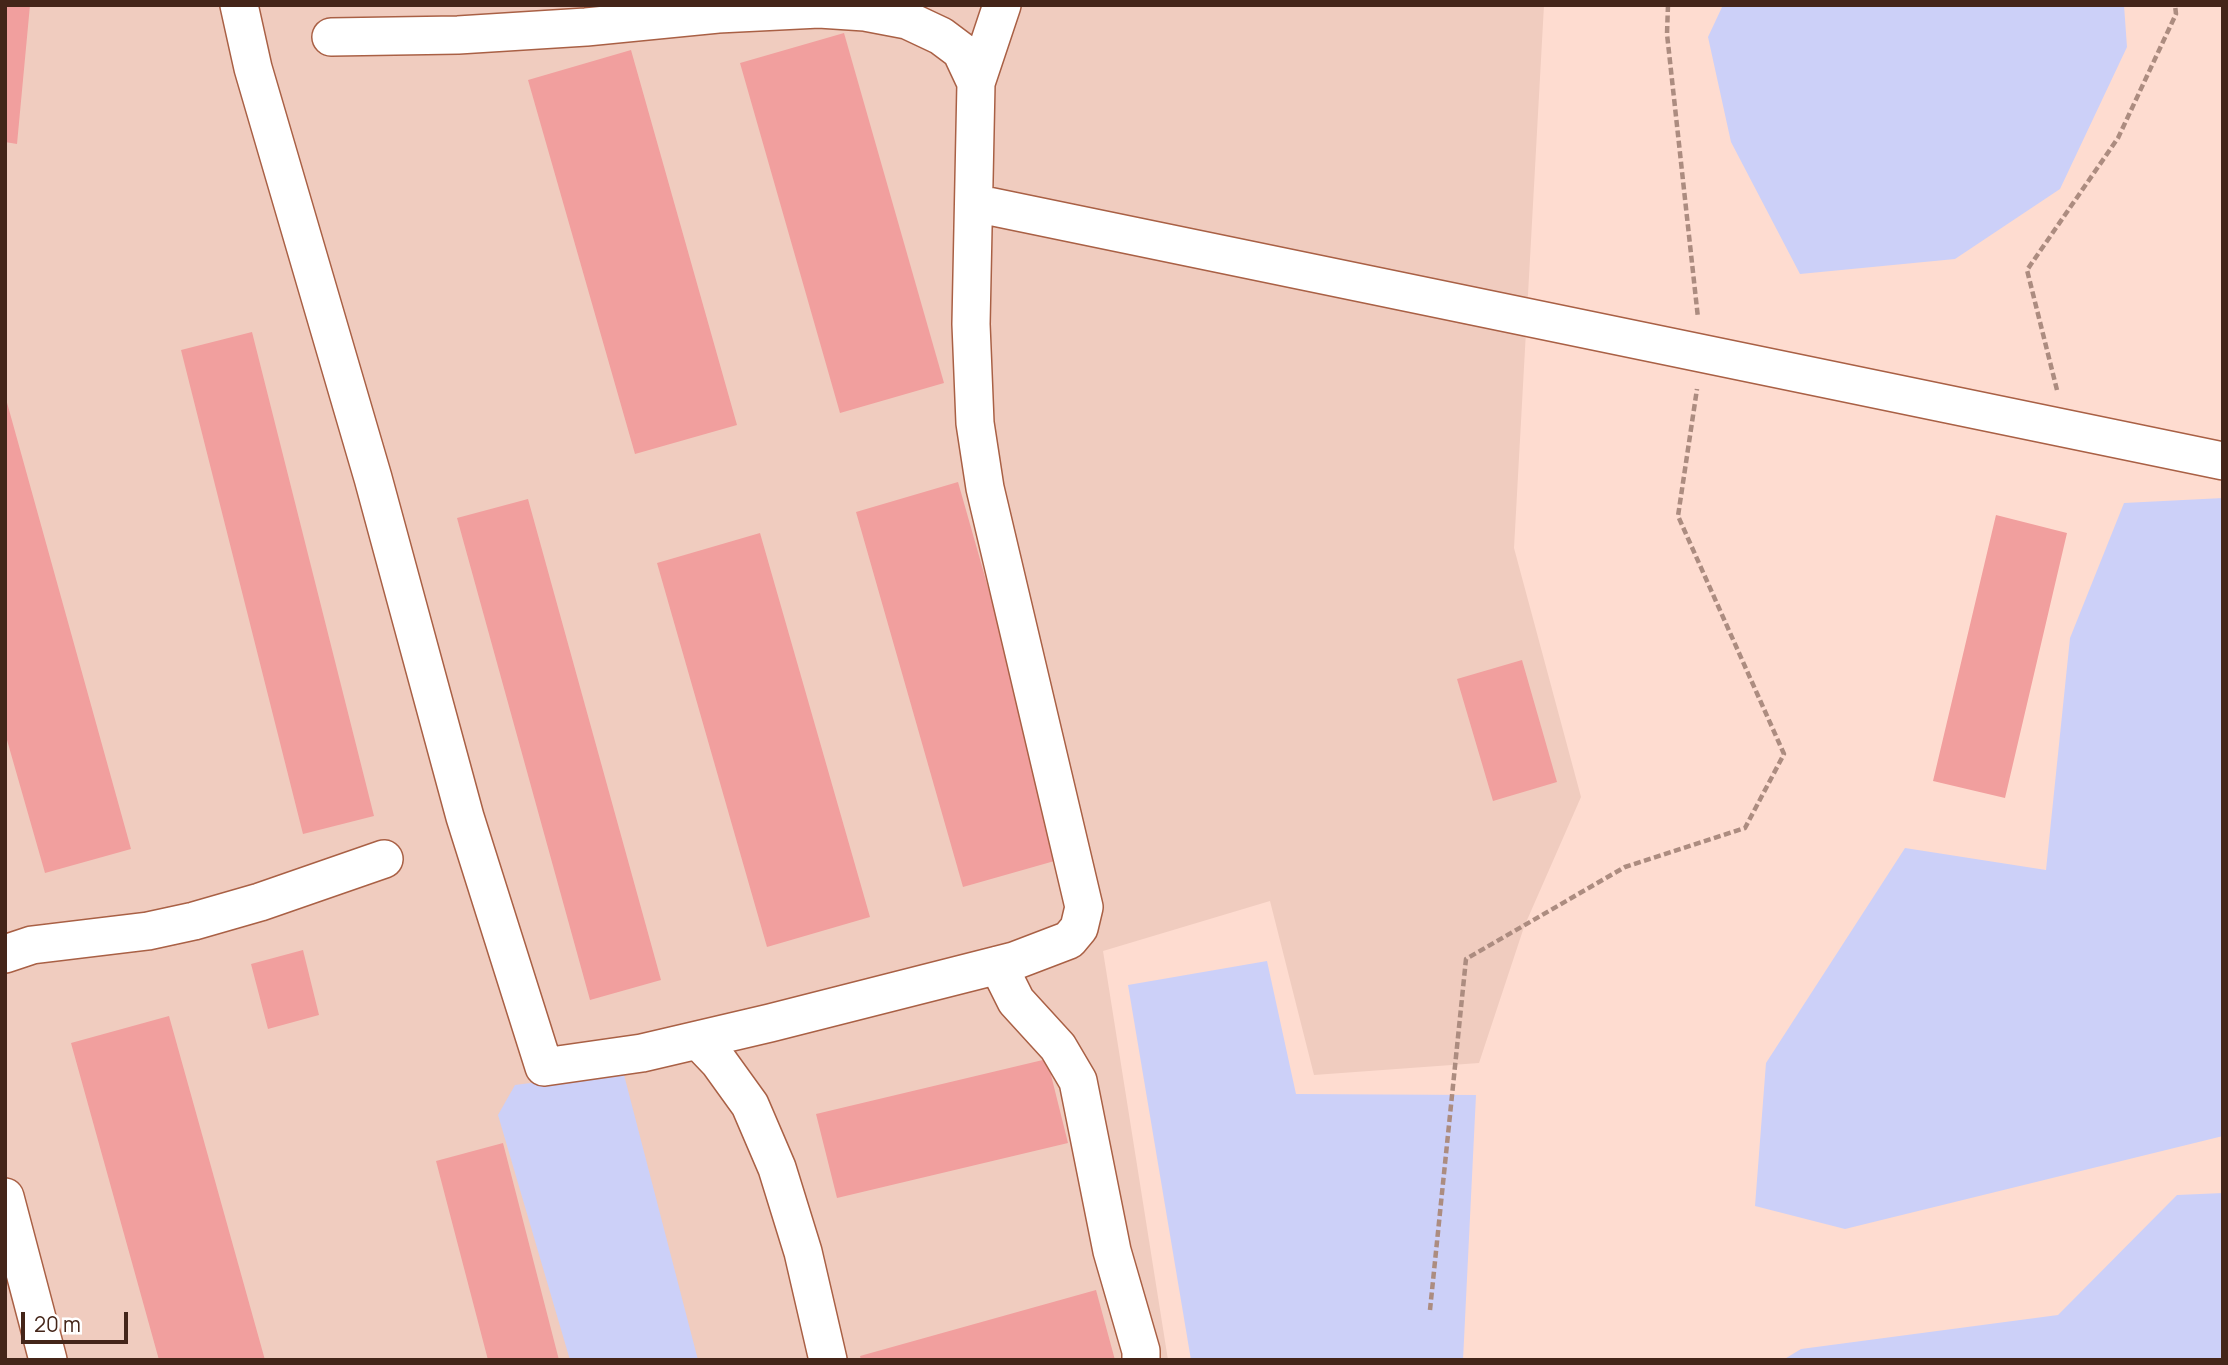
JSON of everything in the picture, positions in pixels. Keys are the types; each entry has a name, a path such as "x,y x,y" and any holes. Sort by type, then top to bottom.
{"lane":[{"path":"239,5 253,68 373,478 465,817 544,1067 642,1053 998,965 1069,940 1080,928 1084,908 985,488 975,423 971,324 976,83 1002,5"},
{"path":"331,37 458,35 561,29 718,14 819,9 864,12 907,20 941,36 961,51 976,83"},
{"path":"974,203 2223,461"},
{"path":"5,954 32,946 149,931 194,921 260,902 384,859"},
{"path":"998,965 1016,1001 1058,1047 1078,1081 1112,1251 1141,1351 1141,1360"},
{"path":"698,1040 719,1062 750,1105 777,1168 803,1252 828,1360"},
{"path":"5,1197 48,1360"}],"path":[{"path":"1430,1310 1466,959 1625,867 1745,828 1784,754 1678,516 1702,354 1667,34 1668,5"},
{"path":"2067,429 2026,270 2118,138 2176,14 2175,5"}],"shaded area":[{"path":"5,5 1544,5 1514,548 1581,797 1524,927 1479,1063 1314,1075 1270,901 1103,951 1168,1360 5,1360"},
{"path":"1723,5 2124,5 2127,47 2060,189 1955,259 1800,274 1731,142 1708,37"},
{"path":"2223,498 2223,1136 1845,1229 1755,1206 1766,1063 1905,848 2046,870 2070,638 2124,503"},
{"path":"1267,961 1296,1094 1476,1095 1463,1360 1191,1360 1128,985"},
{"path":"623,1071 698,1360 570,1360 498,1115 515,1085"},
{"path":"2223,1193 2223,1360 1783,1360 1801,1349 2058,1315 2177,1195"}],"building":[{"path":"5,5 30,5 17,144 5,142"},
{"path":"844,33 944,383 840,413 740,63"},
{"path":"631,50 737,425 635,454 528,80"},
{"path":"252,332 374,816 303,834 181,350"},
{"path":"6,399 131,849 45,873 5,733"},
{"path":"958,482 1065,858 963,887 856,512"},
{"path":"528,499 661,980 590,1000 457,518"},
{"path":"1996,515 2067,533 2005,798 1933,781"},
{"path":"760,533 870,917 767,947 657,563"},
{"path":"1522,660 1557,782 1493,801 1457,679"},
{"path":"303,950 319,1015 268,1029 251,964"},
{"path":"169,1016 265,1360 159,1360 71,1043"},
{"path":"1047,1059 1068,1143 837,1198 816,1114"},
{"path":"503,1143 559,1360 488,1360 436,1161"},
{"path":"1096,1290 1115,1360 861,1360 860,1356"}]}
